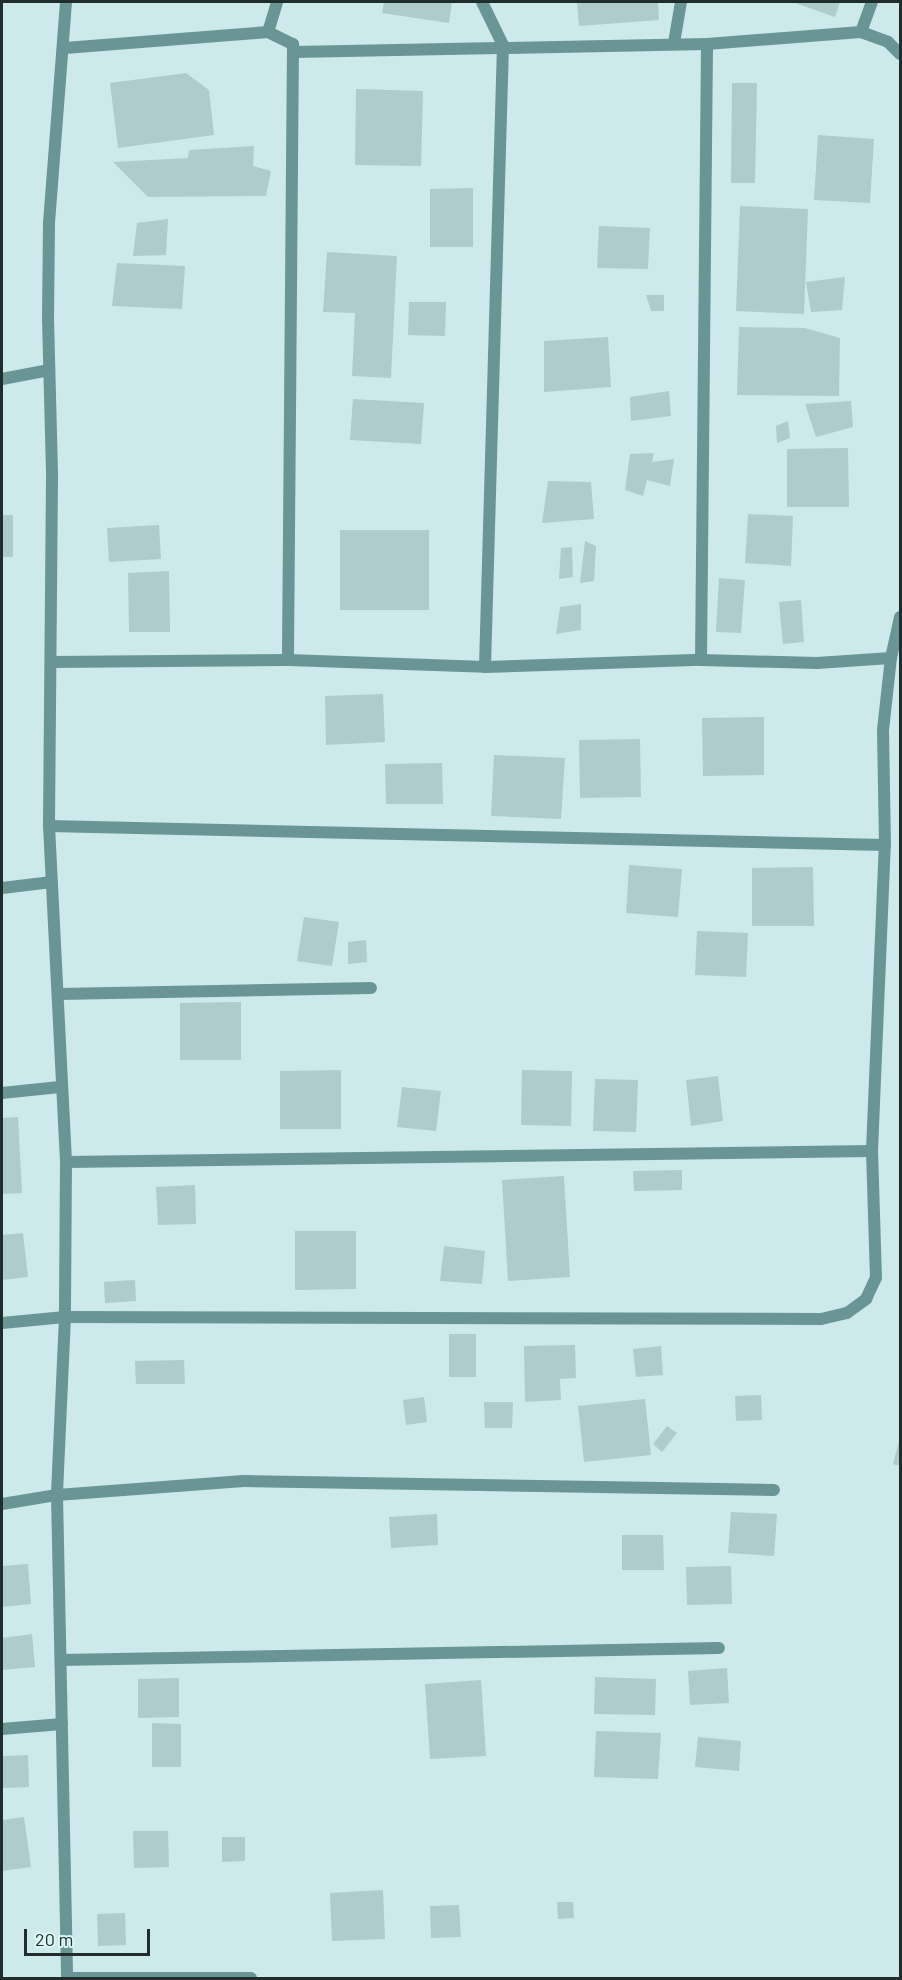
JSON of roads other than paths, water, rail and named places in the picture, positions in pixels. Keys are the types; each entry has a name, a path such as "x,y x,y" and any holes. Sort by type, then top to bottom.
{"street":[{"path":"66,2 65,48 49,223 49,370 50,826 59,994 60,1087 66,1162 65,1317 57,1496 67,1978 250,1978"},
{"path":"268,32 277,2"},
{"path":"482,2 503,45 485,667"},
{"path":"674,43 681,2"},
{"path":"861,32 872,2"},
{"path":"65,48 268,32 284,37 296,52 288,660"},
{"path":"296,52 503,45 707,44 861,32 888,42 900,54"},
{"path":"701,660 707,44"},
{"path":"2,379 49,370"},
{"path":"2,1323 65,1317 821,1319 848,1313 866,1299 876,1278 872,1151 885,845 883,730 891,658 900,617"},
{"path":"51,662 288,660 485,667 701,660 817,663 891,658"},
{"path":"50,826 885,845"},
{"path":"2,888 52,882"},
{"path":"59,994 371,988"},
{"path":"2,1094 60,1087"},
{"path":"66,1162 872,1151"},
{"path":"2,1504 57,1496 243,1481 774,1490"},
{"path":"61,1660 718,1648"},
{"path":"2,1729 62,1724"}]}
